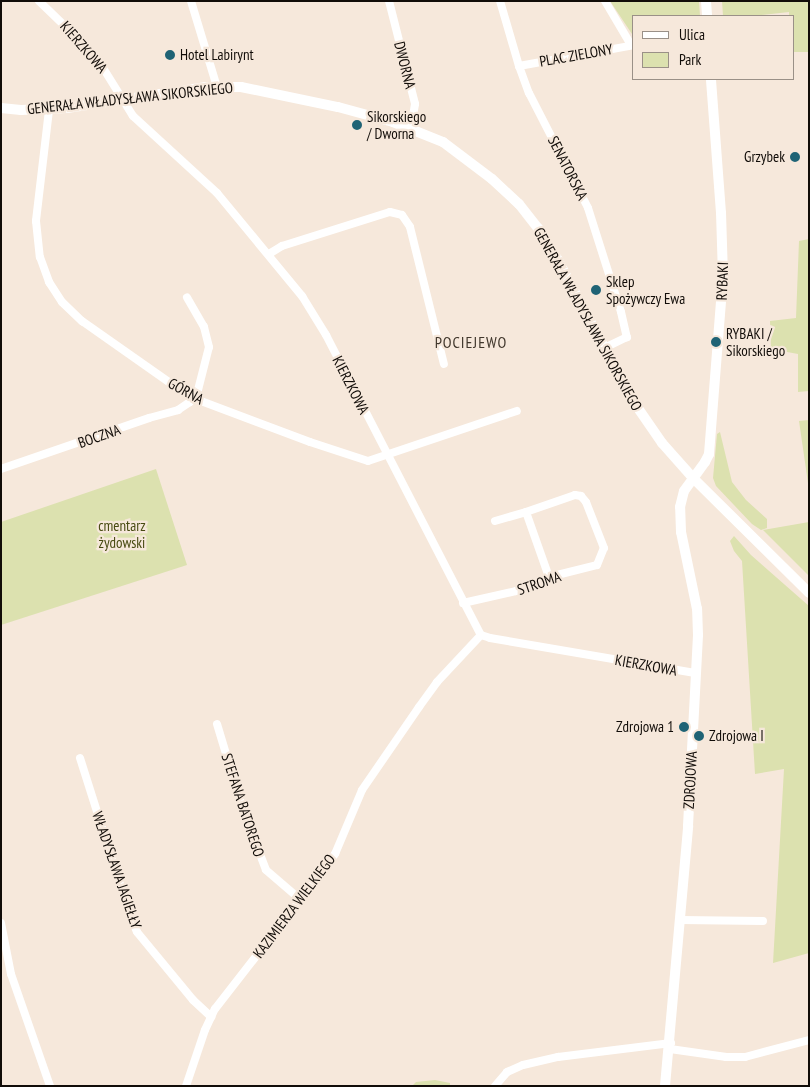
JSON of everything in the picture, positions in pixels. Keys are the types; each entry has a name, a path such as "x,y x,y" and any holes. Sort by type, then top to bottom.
{"street":[{"name":"KIERZKOWA","path":"39,1 105,67 121,100 148,132 211,188 294,284 314,315 481,635 695,674"},
{"path":"191,1 216,87"},
{"name":"DWORNA","path":"389,1 415,104 411,128"},
{"name":"SENATORSKA","path":"500,1 529,93 588,208 627,337 604,348"},
{"path":"605,1 632,43"},
{"path":"706,1 707,15"},
{"name":"PLAC ZIELONY","path":"519,66 632,45"},
{"name":"RYBAKI","path":"694,478 705,462 710,443 723,276 721,213 711,80"},
{"name":"GENERAŁA WŁADYSŁAWA SIKORSKIEGO","path":"1,108 49,110 216,87 260,90 338,107 411,128 443,142 467,158 499,185 523,209 550,246 631,398 649,424 694,478 809,593"},
{"name":"GÓRNA","path":"49,110 36,221 40,257 49,282 62,302 82,321 193,398 360,460 372,460 517,411"},
{"path":"268,254 282,246 390,212 402,215 410,228 444,364"},
{"path":"187,297 204,327 210,347 207,362 193,398"},
{"name":"BOCZNA","path":"1,469 148,418 178,410 193,398"},
{"name":"ZDROJOWA","path":"666,1086 671,1046 680,920 698,619 680,516 682,496 694,478"},
{"name":"STROMA","path":"463,603 516,591 549,577 594,567 599,562 604,548 586,502 581,496 575,496 526,512"},
{"path":"495,521 526,512 549,577"},
{"name":"KAZIMIERZA WIELKIEGO","path":"186,1086 210,1017 335,854 362,790 437,682 481,635"},
{"name":"STEFANA BATOREGO","path":"217,724 243,810 266,870 301,900"},
{"name":"WŁADYSŁAWA JAGIEŁŁY","path":"80,758 127,908 137,932 193,1000 210,1017"},
{"path":"680,920 763,921"},
{"path":"1,923 11,974 50,1086"},
{"path":"495,1086 507,1072 523,1065 558,1057 671,1046 726,1057 745,1057 809,1040"}],"green space":[{"path":"610,1 699,1 700,15 632,15 632,34"},
{"path":"722,1 809,1 809,52 795,52 795,15 789,15 789,12 762,15 723,15"},
{"path":"809,239 809,391 798,392 798,354 771,349 770,321 796,318 799,241"},
{"path":"809,420 809,490 799,421"},
{"path":"720,432 732,482 746,500 767,519 767,528 761,530 752,524 716,486 713,478 717,434"},
{"name":"cmentarz żydowski","path":"156,469 187,565 1,625 1,522"},
{"path":"809,522 809,576 763,530"},
{"path":"734,536 751,555 809,606 809,953 773,963 784,769 755,774 742,561 734,551 730,541"},
{"path":"435,1080 450,1083 450,1086 412,1086 416,1082"}],"place":[{"name":"Hotel Labirynt","path":"170,55"},
{"name":"Sikorskiego / Dworna","path":"357,125"},
{"name":"Grzybek","path":"795,157"},
{"name":"Sklep Spożywczy Ewa","path":"596,290"},
{"name":"RYBAKI / Sikorskiego","path":"716,342"},
{"name":"Zdrojowa 1","path":"684,727"},
{"name":"Zdrojowa I","path":"699,736"}],"district":[{"name":"POCIEJEWO","path":"471,342"}]}
